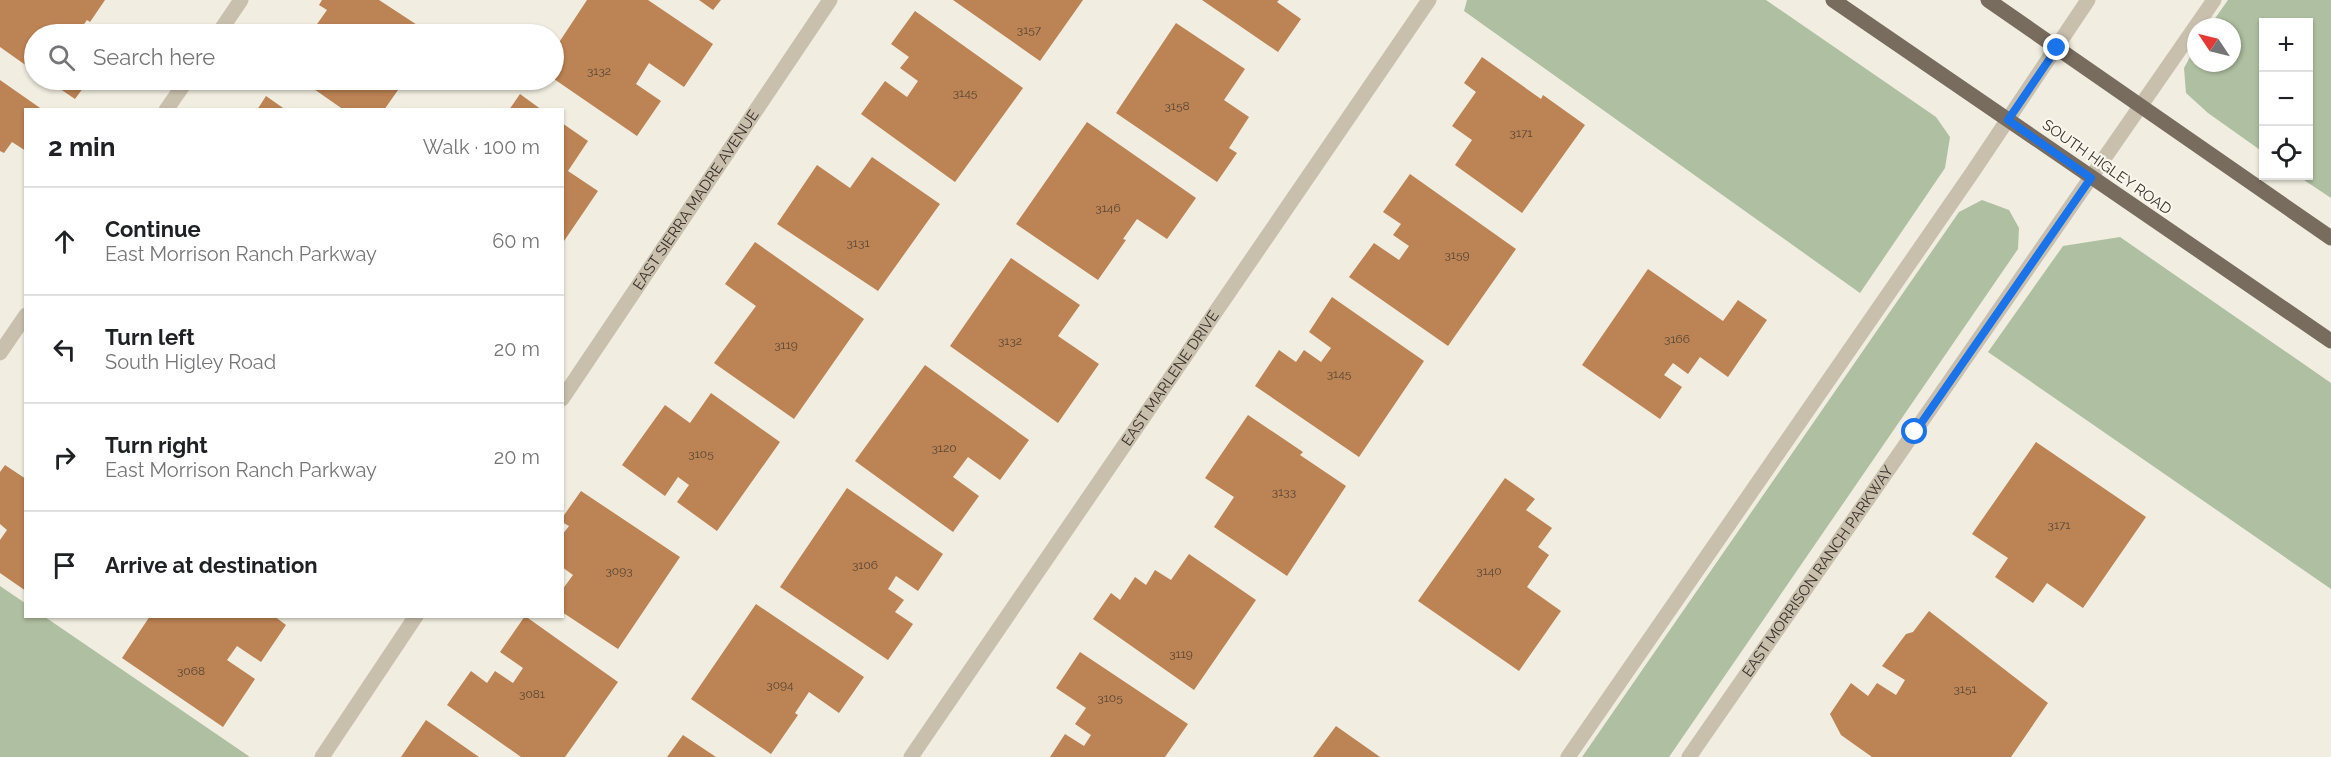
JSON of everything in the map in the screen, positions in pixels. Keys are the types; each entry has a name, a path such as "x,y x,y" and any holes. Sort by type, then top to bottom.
{"main road":[{"name":"SOUTH HIGLEY ROAD","path":"1833,0 2331,341"},
{"path":"1988,0 2331,238"}],"street":[{"path":"225,24 241,0"},
{"name":"EAST SIERRA MADRE AVENUE","path":"564,396 830,0"},
{"name":"EAST MARLENE DRIVE","path":"911,757 1429,0"},
{"path":"1568,757 2008,120 2088,0"},
{"name":"EAST MORRISON RANCH PARKWAY","path":"1689,757 2214,0"},
{"path":"167,108 180,90"},
{"path":"0,353 24,318"},
{"path":"322,757 416,618"}],"green space":[{"path":"1467,0 1766,0 1936,117 1950,137 1945,168 1860,293 1464,11"},
{"path":"2228,0 2331,0 2331,198 2304,180 2313,180 2313,18 2259,18 2259,149 2208,113 2186,93 2184,68 2187,62 2187,72 2241,72 2241,18 2215,18"},
{"path":"1982,200 2009,210 2019,228 2018,249 1669,757 1582,757 1959,212"},
{"path":"2120,237 2331,383 2331,589 1988,352 2063,246"},
{"path":"0,586 24,602 24,618 46,618 250,757 0,757"}],"building":[{"path":"0,0 105,0 90,22 87,20 84,24 24,24 24,64 0,47"},
{"path":"322,0 379,0 416,24 317,24 327,10 319,5"},
{"path":"587,0 648,0 713,44 684,87 649,63 636,84 661,101 637,136 564,86 564,35"},
{"path":"699,0 721,0 713,10"},
{"path":"953,0 1083,0 1040,61"},
{"path":"1202,0 1279,0 1277,2 1301,19 1278,52"},
{"path":"915,11 1023,88 955,182 861,114 885,81 907,97 918,81 900,68 909,57 891,44"},
{"path":"1176,23 1245,69 1224,100 1249,117 1229,148 1237,153 1217,182 1116,113"},
{"path":"1482,57 1541,99 1543,95 1585,125 1522,213 1455,165 1472,140 1452,126 1476,92 1464,83"},
{"path":"0,80 40,108 24,108 24,150 12,142 4,153 0,151"},
{"path":"62,90 82,90 75,99"},
{"path":"315,90 398,90 385,108 341,108"},
{"path":"520,94 539,108 510,108"},
{"path":"266,96 283,108 258,108"},
{"path":"1087,122 1196,198 1167,239 1137,219 1123,239 1126,240 1098,280 1016,224"},
{"path":"564,124 588,141 568,171 598,191 564,241"},
{"path":"872,157 940,204 878,291 777,224 817,165 850,188"},
{"path":"1410,174 1516,249 1448,346 1349,277 1374,243 1399,260 1409,246 1393,235 1401,224 1383,212"},
{"path":"755,242 864,319 794,419 714,363 756,306 725,284"},
{"path":"1011,258 1080,305 1058,336 1099,364 1058,423 950,346"},
{"path":"1648,269 1723,321 1738,300 1767,320 1728,377 1700,357 1688,374 1673,363 1664,375 1682,387 1660,419 1582,365"},
{"path":"1332,297 1424,361 1359,457 1255,386 1279,350 1296,362 1304,350 1321,362 1331,348 1309,332"},
{"path":"925,365 1029,440 1000,480 968,457 953,477 979,496 953,532 855,461"},
{"path":"711,393 780,442 717,531 677,502 689,485 678,477 665,496 622,465 665,405 690,423"},
{"path":"1248,415 1303,452 1300,455 1346,486 1287,576 1214,527 1234,497 1205,478"},
{"path":"2036,442 2146,517 2083,608 2047,583 2033,603 1995,577 2008,558 1972,534"},
{"path":"5,465 24,478 24,590 0,573 0,540 7,530 0,524 0,472"},
{"path":"1505,478 1535,499 1526,510 1552,528 1538,547 1549,555 1527,587 1561,611 1519,671 1418,601"},
{"path":"847,488 943,554 918,591 896,576 888,589 904,600 895,612 913,624 888,660 780,587"},
{"path":"581,491 680,557 618,649 564,613 564,587 573,575 564,568 564,532 569,526 564,523 564,515"},
{"path":"1189,554 1256,600 1194,690 1093,619 1111,593 1120,600 1135,577 1146,585 1155,570 1171,580"},
{"path":"756,604 864,677 839,713 809,692 795,713 798,715 771,754 691,699"},
{"path":"1929,611 2048,703 2011,757 1872,757 1841,735 1830,714 1851,683 1868,696 1877,683 1896,695 1905,680 1882,666 1906,634 1913,632"},
{"path":"149,618 277,618 286,625 261,662 237,646 227,660 255,679 223,727 122,658"},
{"path":"524,618 528,618 618,682 565,757 521,757 447,705 471,671 487,683 495,671 513,683 523,668 500,652"},
{"path":"1080,652 1188,724 1165,757 1050,757 1065,734 1084,746 1091,735 1075,724 1086,708 1056,688"},
{"path":"426,720 479,757 401,757"},
{"path":"1336,726 1380,757 1313,757"},
{"path":"683,735 716,757 667,757"}],"route":[{"path":"1915,432 2091,178 2008,120 2057,48"}]}
